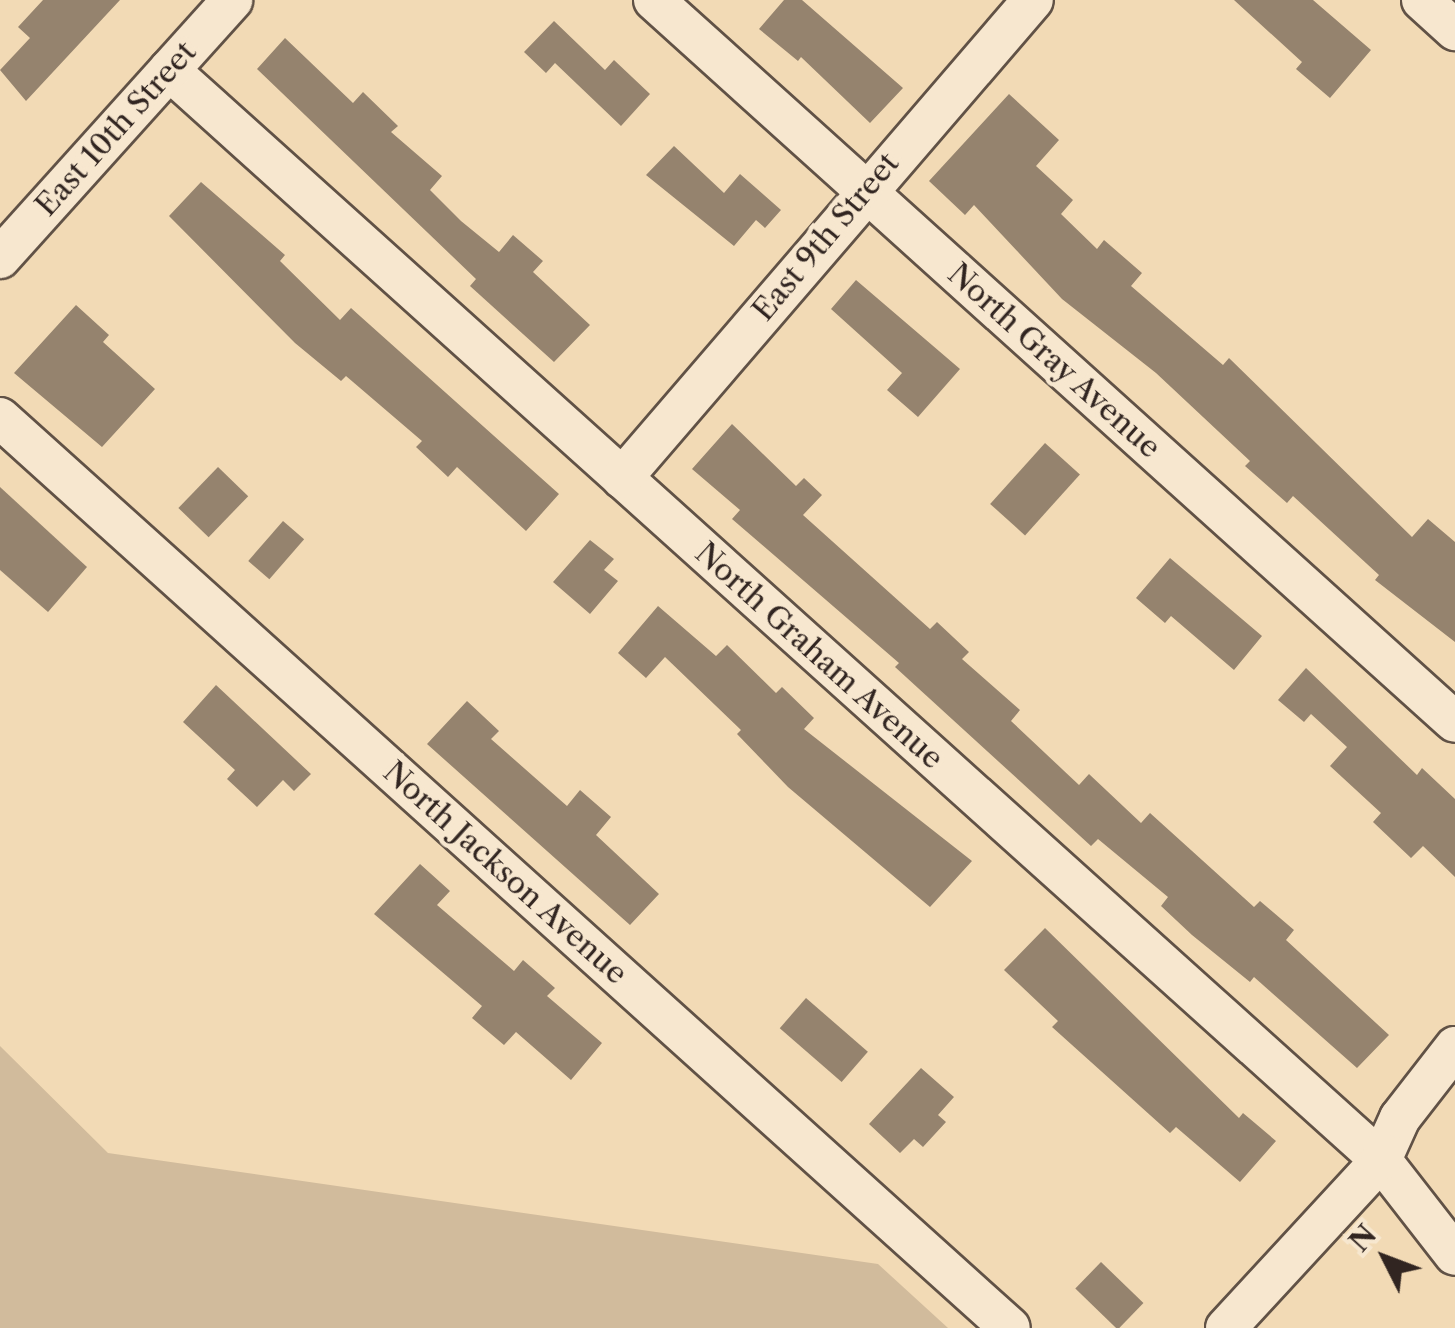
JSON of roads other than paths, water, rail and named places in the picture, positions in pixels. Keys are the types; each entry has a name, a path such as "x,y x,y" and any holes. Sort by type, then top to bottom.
{"street":[{"name":"East 10th Street","path":"0,258 232,0"},
{"name":"North Gray Avenue","path":"654,0 1455,722"},
{"name":"East 9th Street","path":"622,478 865,190 1033,0"},
{"path":"1422,0 1455,30"},
{"name":"North Graham Avenue","path":"170,70 1380,1160 1455,1256"},
{"name":"North Jackson Avenue","path":"0,418 1010,1328"},
{"path":"1226,1328 1380,1160 1400,1118 1455,1048"}]}
